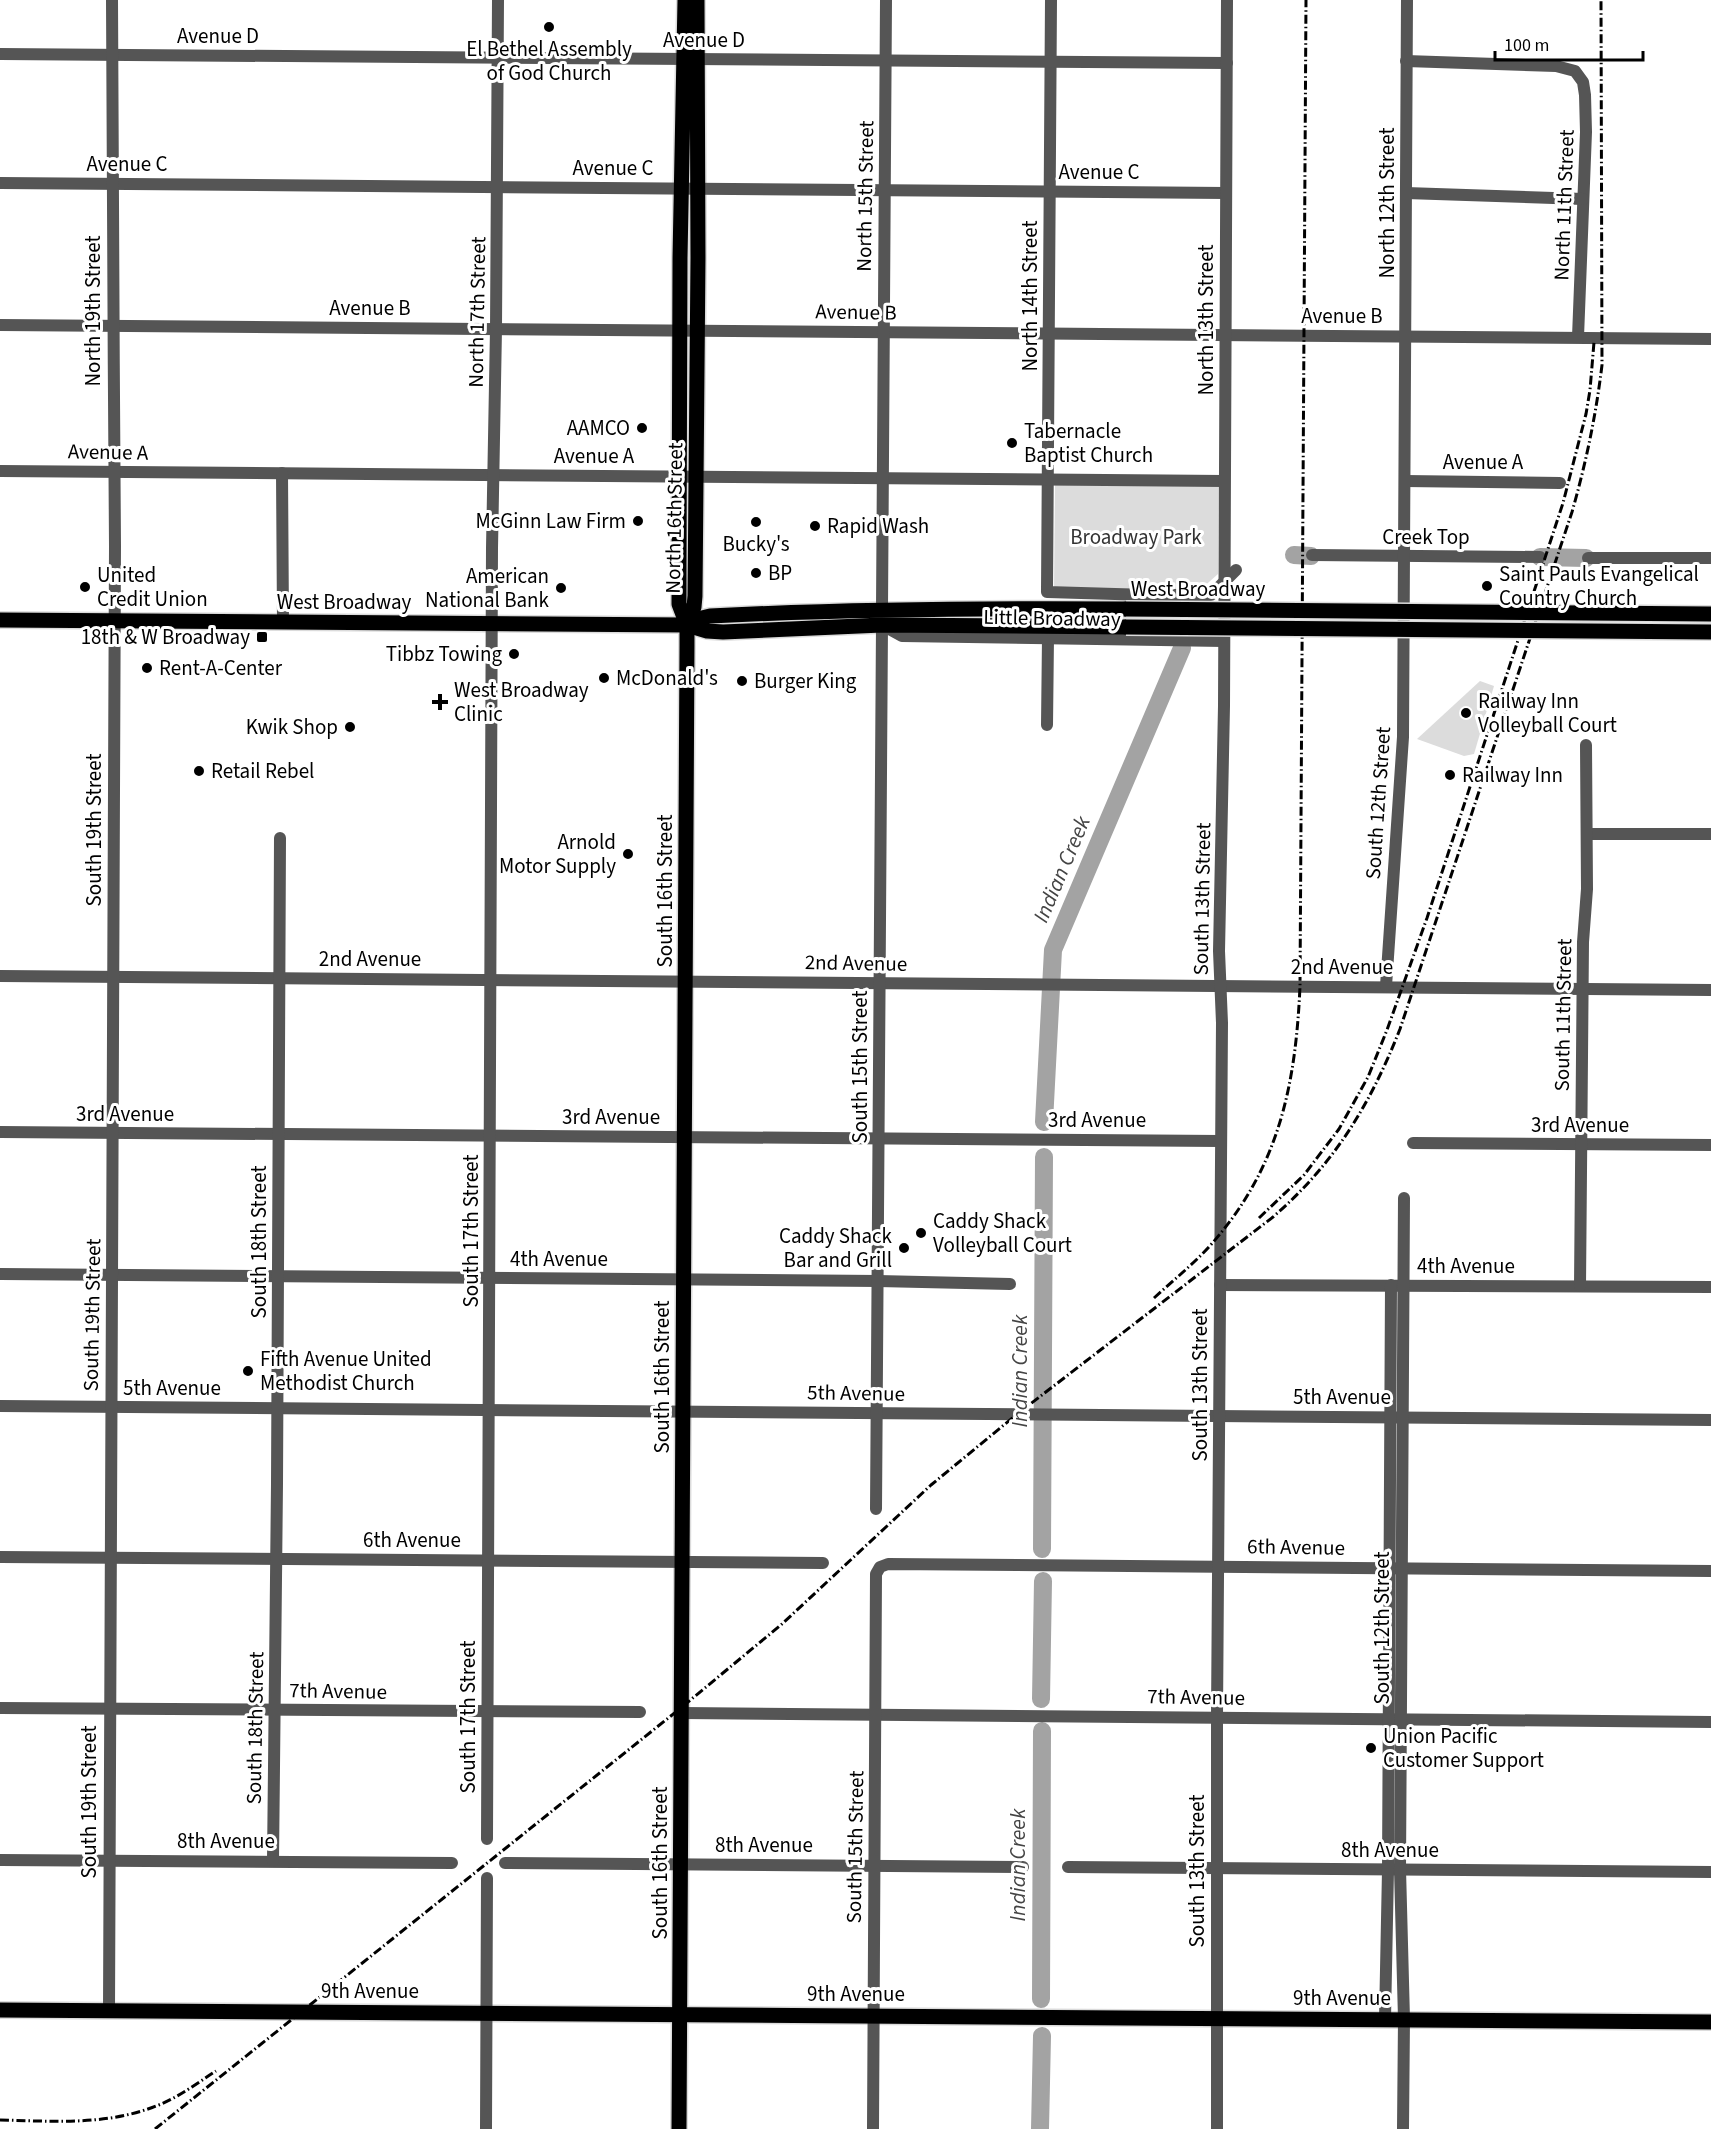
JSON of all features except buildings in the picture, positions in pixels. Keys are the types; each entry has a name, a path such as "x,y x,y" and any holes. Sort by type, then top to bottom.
{"main road":[{"name":"North 16th Street","path":"685,0 691,59"},
{"name":"North 16th Street","path":"687,625 694,597 680,330 689,188 691,59 697,0"},
{"name":"North 16th Street","path":"688,476 697,330 689,188"},
{"name":"West Broadway","path":"687,625 710,616 882,609 1711,614"},
{"name":"West Broadway","path":"0,620 687,625 707,631 723,632 882,625 1711,632"},
{"name":"South 16th Street","path":"679,2129 687,625"},
{"name":"9th Avenue","path":"0,2010 1711,2022"}],"street":[{"name":"North 19th Street","path":"112,0 114,621"},
{"name":"North 17th Street","path":"493,624 498,0"},
{"name":"North 15th Street","path":"882,609 886,0"},
{"name":"North 14th Street","path":"1052,0 1047,592 1211,595 1224,581"},
{"name":"North 13th Street","path":"1224,641 1227,0"},
{"name":"North 12th Street","path":"1404,622 1407,0"},
{"name":"Avenue D","path":"0,54 1227,63"},
{"name":"North 11th Street","path":"1406,61 1556,66 1568,68 1580,76 1585,95 1586,132 1578,337"},
{"name":"Avenue C","path":"0,183 1226,193"},
{"path":"1406,193 1583,199"},
{"name":"Avenue B","path":"0,325 1711,339"},
{"name":"Avenue A","path":"0,471 1224,481"},
{"path":"282,473 283,622"},
{"name":"Avenue A","path":"1405,481 1560,483"},
{"name":"Creek Top","path":"1312,555 1540,557"},
{"path":"1588,558 1711,558"},
{"path":"1224,581 1236,570"},
{"name":"South 19th Street","path":"109,2010 114,621"},
{"name":"South 12th Street","path":"1386,986 1403,737 1404,622"},
{"name":"South 17th Street","path":"487,1839 493,624"},
{"name":"Little Broadway","path":"882,625 902,636 1224,641"},
{"name":"South 15th Street","path":"876,1509 882,625"},
{"path":"1047,725 1048,637"},
{"name":"South 13th Street","path":"1217,2129 1220,985 1224,641"},
{"name":"South 11th Street","path":"1580,1286 1582,989 1587,834 1586,745"},
{"path":"1587,834 1711,834"},
{"name":"South 18th Street","path":"273,1861 277,1559 280,838"},
{"name":"2nd Avenue","path":"0,976 1711,990"},
{"name":"3rd Avenue","path":"0,1132 1221,1141"},
{"name":"3rd Avenue","path":"1413,1143 1711,1145"},
{"name":"South 12th Street","path":"1395,1568 1397,1285 1404,1198"},
{"name":"4th Avenue","path":"0,1274 1010,1284"},
{"name":"4th Avenue","path":"1220,1285 1711,1287"},
{"name":"5th Avenue","path":"0,1406 1711,1420"},
{"name":"South 12th Street","path":"1396,1416 1390,1492 1401,1719 1394,1869 1404,2019 1403,2129"},
{"name":"6th Avenue","path":"0,1557 823,1563"},
{"name":"6th Avenue","path":"880,1567 888,1564 1711,1571"},
{"name":"South 15th Street","path":"873,2129 876,1574 880,1567"},
{"path":"1386,2019 1394,1869 1388,1719 1395,1568"},
{"name":"7th Avenue","path":"0,1708 640,1712"},
{"name":"7th Avenue","path":"682,1713 1711,1722"},
{"name":"8th Avenue","path":"0,1860 452,1863"},
{"name":"8th Avenue","path":"505,1863 1023,1867"},
{"name":"8th Avenue","path":"1068,1867 1711,1872"},
{"path":"486,2129 487,1878"}],"green space":[{"name":"Broadway Park","path":"1055,485 1219,486 1218,574 1200,590 1054,590"},
{"name":"Railway Inn Volleyball Court","path":"1480,681 1494,686 1474,754 1464,756 1417,739"}],"waterway":[{"name":"Indian Creek","path":"1294,555 1311,556"},
{"name":"Indian Creek","path":"1540,557 1586,558"},
{"name":"Indian Creek","path":"1044,1122 1053,950 1182,648"},
{"name":"Indian Creek","path":"1042,1549 1044,1157"},
{"name":"Indian Creek","path":"1041,1699 1043,1581"},
{"name":"Indian Creek","path":"1041,1999 1042,1731"},
{"name":"Indian Creek","path":"1040,2129 1042,2036"}],"railway":[{"path":"1154,1298 1213,1243 1241,1206 1258,1177 1271,1148 1289,1086 1298,1020 1306,0"},
{"path":"155,2129 682,1707 782,1624 931,1485 1016,1415 1273,1217 1295,1197 1333,1154 1363,1108 1400,1029 1572,512 1586,457 1602,365 1601,0"},
{"path":"1259,1218 1304,1175 1339,1129 1368,1077 1387,1030 1427,918 1563,503 1586,414 1594,342"},
{"path":"0,2120 79,2121 118,2117 164,2103 216,2071"}],"place":[{"name":"El Bethel Assembly of God Church","path":"549,27"},
{"name":"AAMCO","path":"642,428"},
{"name":"Tabernacle Baptist Church","path":"1012,443"},
{"name":"McGinn Law Firm","path":"638,521"},
{"name":"Bucky's","path":"756,522"},
{"name":"Rapid Wash","path":"815,526"},
{"name":"BP","path":"756,573"},
{"name":"Saint Pauls Evangelical Country Church","path":"1487,586"},
{"name":"United Credit Union","path":"85,587"},
{"name":"American National Bank","path":"561,588"},
{"name":"18th & W Broadway","path":"262,637"},
{"name":"Tibbz Towing","path":"514,654"},
{"name":"Rent-A-Center","path":"147,668"},
{"name":"McDonald's","path":"604,678"},
{"name":"Burger King","path":"742,681"},
{"name":"West Broadway Clinic","path":"440,702"},
{"name":"Railway Inn Volleyball Court","path":"1466,713"},
{"name":"Kwik Shop","path":"350,727"},
{"name":"Retail Rebel","path":"199,771"},
{"name":"Railway Inn","path":"1450,775"},
{"name":"Arnold Motor Supply","path":"628,854"},
{"name":"Caddy Shack Volleyball Court","path":"921,1233"},
{"name":"Caddy Shack Bar and Grill","path":"904,1248"},
{"name":"Fifth Avenue United Methodist Church","path":"248,1371"},
{"name":"Union Pacific Customer Support","path":"1371,1748"}]}
